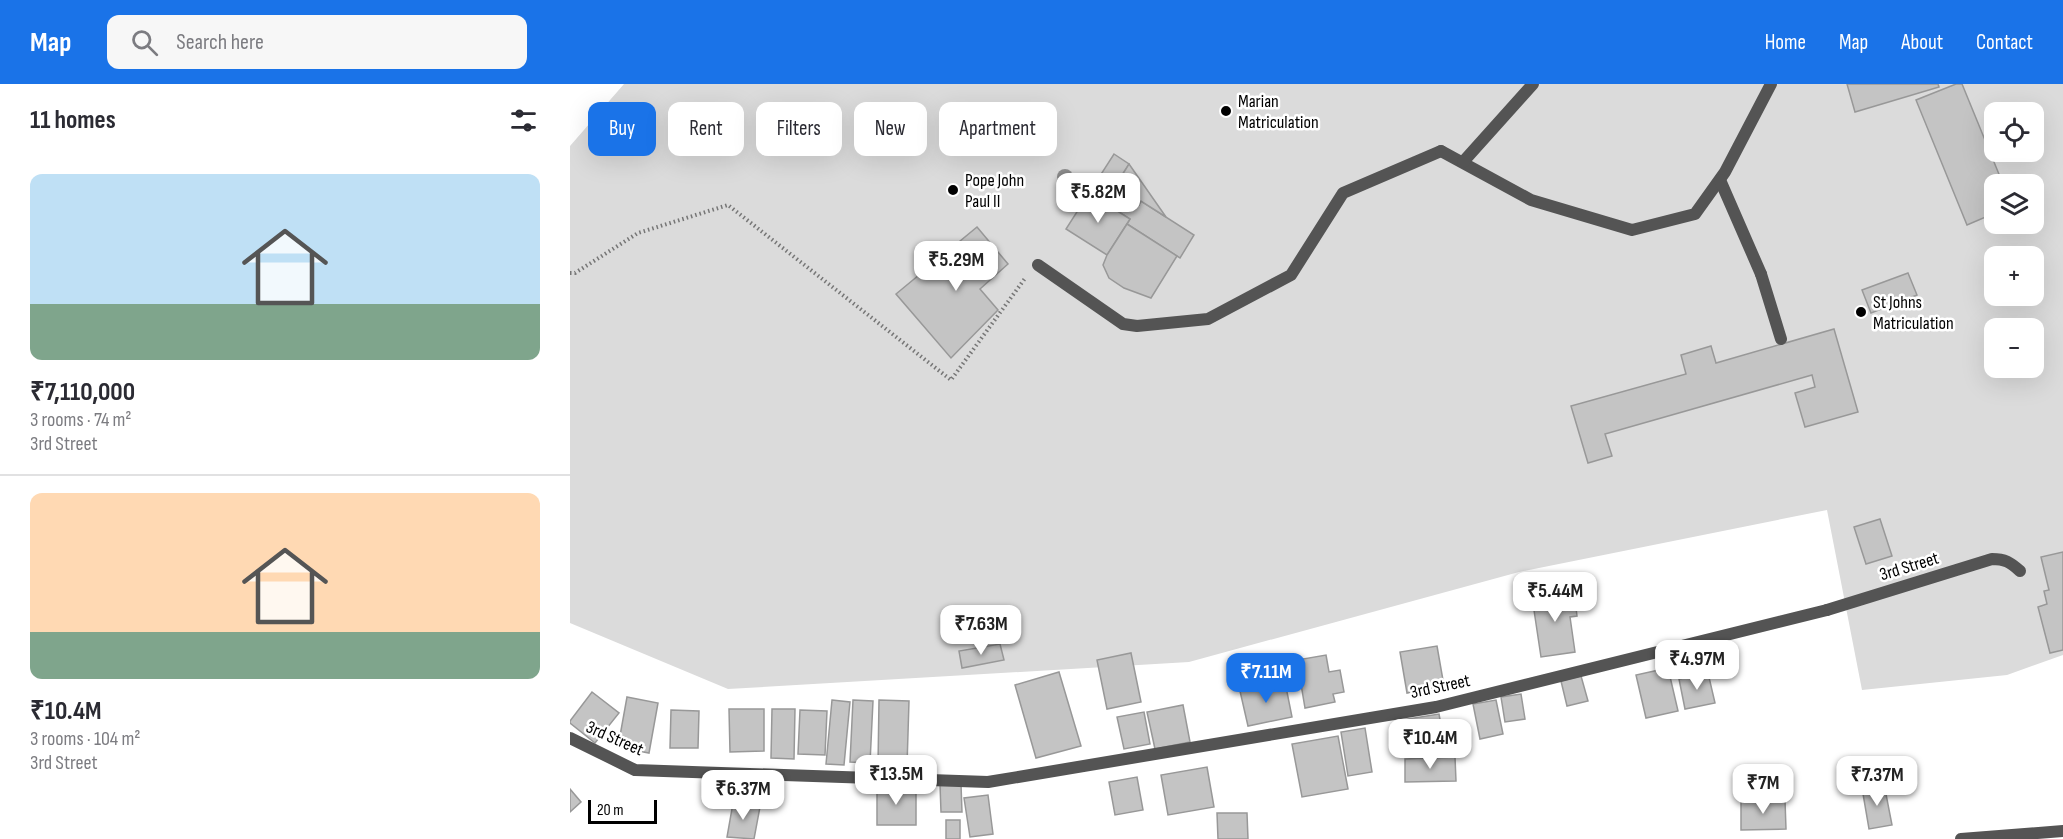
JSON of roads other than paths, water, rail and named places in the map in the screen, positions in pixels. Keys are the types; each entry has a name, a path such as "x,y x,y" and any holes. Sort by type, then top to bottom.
{"street":[{"path":"1462,162 1533,84"},
{"path":"1038,265 1123,324 1137,326 1208,319 1291,275 1343,194 1441,151 1531,200 1632,230 1695,214 1720,180 1771,84"},
{"path":"1720,180 1761,274 1781,339"},
{"name":"3rd Street","path":"570,738 635,770 988,782 1437,707 1827,610 1992,559 2004,559 2011,562 2020,571"},
{"path":"1960,839 2063,831"}],"place":[{"name":"Marian Matriculation","path":"1226,111"},
{"name":"Pope John Paul II","path":"953,190"},
{"name":"St Johns Matriculation","path":"1861,312"}]}
